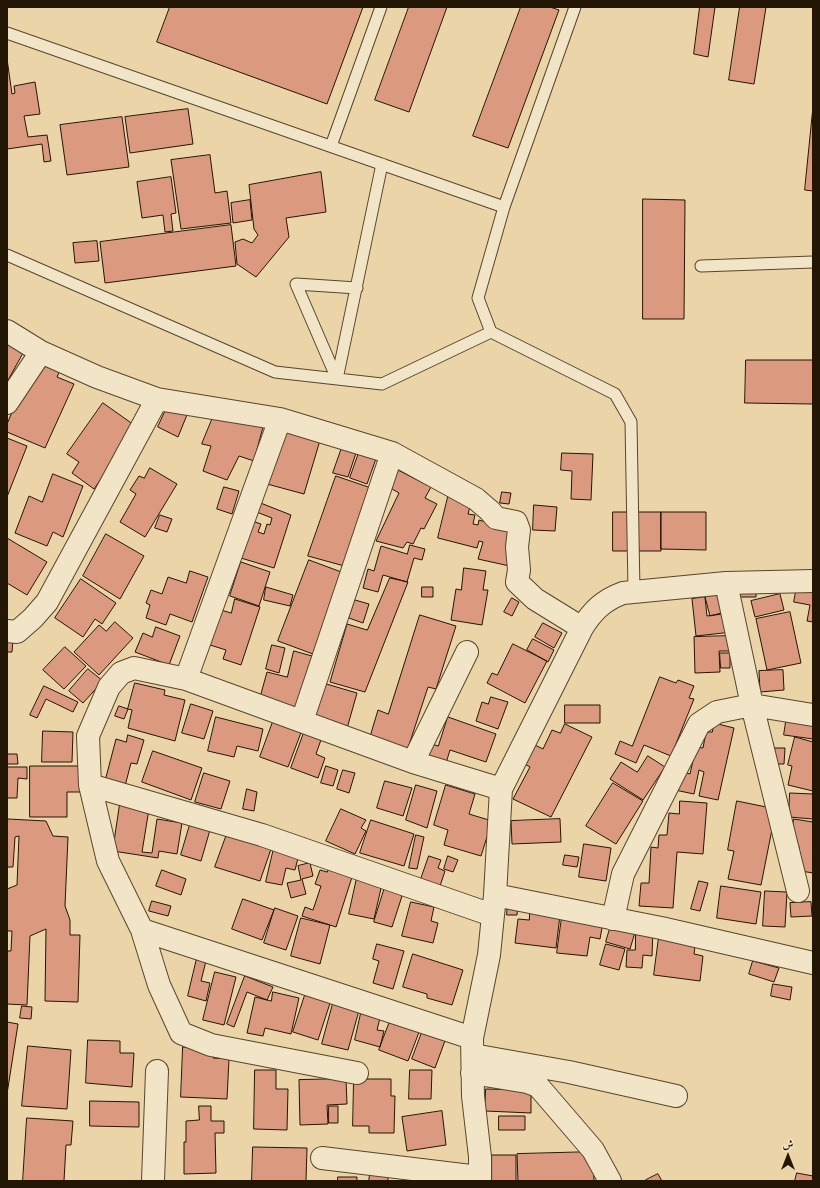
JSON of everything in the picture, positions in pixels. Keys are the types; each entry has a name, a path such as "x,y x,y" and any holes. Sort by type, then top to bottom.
{"street":[{"path":"7,331 41,352 97,378 157,399 280,419 392,453 476,499 496,518 516,522 519,530 517,547 519,570 517,582 535,599 582,628"},
{"path":"7,403 41,352"},
{"path":"7,632 17,632 33,618 46,602 157,399"},
{"path":"186,679 280,419"},
{"path":"302,721 392,453"},
{"path":"322,1158 479,1179 480,1158 473,1096 472,1056 489,955 494,905 501,789 582,628 595,609 612,597 634,591 726,583 813,581"},
{"path":"726,583 752,705 798,891"},
{"path":"413,762 467,652"},
{"path":"357,1073 211,1045 181,1033 159,985 142,930 108,861 90,785 88,736 109,687 121,673 134,668 186,679 413,762 501,789"},
{"path":"613,919 623,874 699,724 717,712 752,705 813,715"},
{"path":"90,785 494,905 613,919 813,963"},
{"path":"142,930 472,1056 538,1086 593,1150 610,1181"},
{"path":"472,1056 569,1072 676,1096"},
{"path":"153,1181 157,1071"}],"lane":[{"path":"331,146 381,7"},
{"path":"575,7 504,207 478,298 491,332 615,394 632,422 634,591"},
{"path":"7,33 504,207"},
{"path":"337,379 382,164"},
{"path":"7,255 275,372 382,384 491,332"},
{"path":"701,266 813,262"},
{"path":"337,379 296,284 357,288"}],"building":[{"path":"170,7 363,7 327,104 157,42"},
{"path":"409,7 447,7 409,112 375,100"},
{"path":"521,7 550,7 559,10 508,148 473,136"},
{"path":"700,7 715,7 708,57 694,54"},
{"path":"740,7 766,7 754,84 729,80"},
{"path":"7,59 12,94 15,93 14,86 35,82 40,114 24,116 28,137 47,135 51,161 44,162 42,144 7,149"},
{"path":"813,107 813,191 805,190"},
{"path":"188,109 193,144 130,153 125,117"},
{"path":"122,117 129,167 67,175 60,125"},
{"path":"210,155 215,193 227,191 231,223 181,229 171,160"},
{"path":"321,172 326,212 286,218 289,237 256,277 237,264 235,242 243,239 252,243 258,235 254,229 249,185"},
{"path":"171,177 176,213 171,214 173,231 165,232 163,215 142,218 137,182"},
{"path":"643,199 685,200 684,319 643,319"},
{"path":"250,200 252,220 233,223 231,203"},
{"path":"231,225 236,266 105,283 100,242"},
{"path":"97,241 99,261 75,263 73,243"},
{"path":"7,343 23,353 7,382"},
{"path":"41,358 62,366 57,377 74,384 45,448 7,432 7,424 24,384"},
{"path":"746,360 813,360 813,404 745,403"},
{"path":"103,403 137,427 94,489 72,473 79,462 67,454"},
{"path":"169,403 191,405 178,437 158,427"},
{"path":"216,410 264,423 254,461 239,456 227,480 203,471 211,446 202,444"},
{"path":"284,426 321,437 304,494 267,484"},
{"path":"7,438 27,446 7,497"},
{"path":"344,442 358,447 348,477 333,473"},
{"path":"361,447 378,453 367,484 350,478"},
{"path":"562,453 593,454 591,500 571,499 572,471 561,470"},
{"path":"150,468 177,484 145,537 120,522 136,494 130,490 139,476 144,478"},
{"path":"394,468 431,487 425,498 437,504 424,529 421,528 413,544 407,542 403,548 376,541 399,493 385,485"},
{"path":"53,474 83,486 63,537 53,532 47,546 15,533 29,496 42,502"},
{"path":"336,476 371,488 348,567 308,556"},
{"path":"224,487 239,491 232,514 217,509"},
{"path":"502,492 511,493 509,504 500,503"},
{"path":"449,493 472,499 468,514 475,515 473,524 478,525 479,520 513,530 514,567 478,559 483,542 479,541 477,548 438,538"},
{"path":"258,502 291,515 274,568 241,558 252,521 261,524 258,532 264,534 267,524 270,525 272,518 254,511"},
{"path":"534,505 557,507 555,531 533,530"},
{"path":"613,512 661,512 661,551 613,551"},
{"path":"661,512 706,512 706,550 661,549"},
{"path":"160,515 172,519 167,532 155,528"},
{"path":"106,534 144,556 120,599 83,576"},
{"path":"7,538 47,562 27,595 7,583"},
{"path":"410,545 425,549 422,560 414,558 407,582 383,575 378,592 363,588 368,569 374,571 381,546 407,554"},
{"path":"309,560 344,573 313,654 278,641"},
{"path":"241,562 270,572 259,606 230,596"},
{"path":"464,568 486,571 483,590 488,590 482,625 451,620 456,589 461,590"},
{"path":"190,571 208,577 192,622 170,614 166,625 146,618 150,605 146,603 151,590 162,594 168,577 186,583"},
{"path":"390,578 408,582 365,692 330,682 347,624 367,630"},
{"path":"81,579 116,603 102,624 95,619 83,637 55,618"},
{"path":"797,586 813,588 813,622 807,621 810,605 794,602"},
{"path":"266,587 293,595 290,606 264,600"},
{"path":"422,587 433,587 433,597 422,597"},
{"path":"739,587 756,587 756,597 738,597"},
{"path":"724,592 729,611 710,616 705,597"},
{"path":"780,594 784,610 755,617 751,601"},
{"path":"705,597 707,616 730,613 732,632 696,636 692,599"},
{"path":"512,598 519,602 512,616 504,612"},
{"path":"235,599 260,607 241,665 223,659 226,650 210,645 221,610 231,613"},
{"path":"355,600 369,604 363,623 349,618"},
{"path":"790,612 801,663 767,670 756,619"},
{"path":"420,615 456,626 436,689 428,687 407,751 369,740 378,710 388,714"},
{"path":"115,622 133,638 99,675 74,652 99,625 106,631"},
{"path":"543,623 562,633 554,648 535,637"},
{"path":"156,627 180,636 169,665 135,652 143,633 152,637"},
{"path":"729,636 729,651 719,651 720,672 695,673 694,637"},
{"path":"7,639 13,639 12,652 7,652"},
{"path":"533,639 554,650 548,662 527,650"},
{"path":"513,644 547,661 525,703 487,683 492,673 497,675"},
{"path":"272,645 285,648 279,673 266,669"},
{"path":"65,647 86,666 64,689 43,670"},
{"path":"294,651 312,656 296,712 259,701 267,672 287,677"},
{"path":"720,653 730,653 730,668 721,668"},
{"path":"88,669 103,681 83,703 69,691"},
{"path":"783,670 784,690 760,692 759,671"},
{"path":"660,677 676,683 678,680 694,686 689,698 694,699 671,756 644,745 636,763 615,754 620,741 632,746"},
{"path":"135,683 165,690 164,695 185,700 175,741 128,728 132,710 128,709"},
{"path":"323,683 357,693 346,732 312,722"},
{"path":"44,686 78,702 73,712 46,699 37,718 30,715"},
{"path":"491,697 508,702 498,729 476,721 482,702 488,704"},
{"path":"191,704 213,711 204,739 182,733"},
{"path":"565,705 600,705 600,723 565,723"},
{"path":"119,706 128,709 124,719 115,716"},
{"path":"787,715 813,718 813,739 784,735"},
{"path":"216,717 263,729 258,751 237,746 234,757 208,751"},
{"path":"448,717 496,734 486,762 450,750 446,763 424,755 429,743 438,746"},
{"path":"274,719 302,730 288,767 260,757"},
{"path":"714,723 734,728 718,800 699,796 704,772 699,770 694,794 675,790 679,771 690,774 696,747 703,748 706,732 712,732"},
{"path":"565,724 592,737 551,817 513,799 530,767 523,763 533,744 543,749 552,730 560,733"},
{"path":"305,730 322,737 316,754 325,758 318,778 291,768"},
{"path":"43,731 73,732 72,762 42,762"},
{"path":"128,735 144,740 137,764 131,763 125,786 105,781 116,739 126,742"},
{"path":"795,737 813,742 813,791 788,785 792,766 788,765"},
{"path":"773,748 785,748 784,764 772,764"},
{"path":"153,751 202,768 191,800 142,782"},
{"path":"7,754 17,754 18,764 7,764"},
{"path":"648,756 665,767 643,800 610,779 621,762 637,772"},
{"path":"30,766 81,766 81,792 67,792 67,817 30,817"},
{"path":"326,766 338,770 333,786 321,783"},
{"path":"7,767 27,767 27,779 18,778 17,798 7,798"},
{"path":"343,770 355,773 349,793 337,789"},
{"path":"204,773 230,781 221,809 195,802"},
{"path":"385,781 412,788 403,816 377,808"},
{"path":"613,783 643,801 616,844 586,826"},
{"path":"416,785 437,791 427,828 406,820"},
{"path":"446,785 475,794 469,814 492,821 481,856 444,845 448,830 434,825"},
{"path":"247,789 257,792 254,811 243,809"},
{"path":"790,793 813,794 813,819 789,817"},
{"path":"680,801 707,803 703,854 677,852 673,908 639,906 641,883 649,883 651,847 658,848 659,835 667,835 669,813 679,814"},
{"path":"737,801 776,809 761,885 728,879 734,851 728,850"},
{"path":"120,804 149,809 142,852 152,853 157,819 182,823 177,854 159,851 158,858 113,851"},
{"path":"341,809 366,820 361,828 366,831 355,854 326,841"},
{"path":"192,818 212,823 201,861 181,855"},
{"path":"8,819 46,821 53,836 68,837 65,906 70,920 70,935 80,935 78,1002 45,1001 46,929 30,936 27,1005 7,1004 7,951 11,951 12,931 7,931 7,889 17,885 19,836 15,837 13,867 7,867"},
{"path":"560,819 561,842 512,844 511,821"},
{"path":"794,819 813,822 813,873 795,870 799,846 790,844"},
{"path":"371,820 414,834 404,866 360,853"},
{"path":"227,834 271,849 260,881 215,867"},
{"path":"416,835 424,837 417,869 409,868"},
{"path":"584,844 611,848 606,881 579,877"},
{"path":"274,848 299,854 295,870 286,868 282,885 266,882"},
{"path":"565,855 579,857 577,867 563,865"},
{"path":"429,856 441,860 438,868 445,871 440,886 421,879"},
{"path":"448,856 458,860 453,872 444,869"},
{"path":"310,863 313,876 302,879 306,894 291,898 287,883 301,880 298,866"},
{"path":"329,867 353,874 336,927 302,916 305,907 313,910 321,886 315,884 320,870 327,872"},
{"path":"162,870 186,879 181,895 156,886"},
{"path":"357,878 382,884 374,919 349,914"},
{"path":"699,881 708,883 700,911 691,909"},
{"path":"721,886 761,892 756,924 717,918"},
{"path":"385,887 403,893 392,927 374,922"},
{"path":"765,891 787,892 785,927 763,926"},
{"path":"243,899 274,910 262,940 232,929"},
{"path":"508,900 518,901 517,915 507,915"},
{"path":"152,901 171,906 168,916 149,911"},
{"path":"411,902 434,907 431,921 438,923 433,943 402,936"},
{"path":"811,902 812,916 791,917 790,903"},
{"path":"275,908 298,916 286,950 264,943"},
{"path":"530,911 560,915 556,948 515,943 518,919 529,920"},
{"path":"562,917 603,922 600,939 590,937 587,956 557,953"},
{"path":"301,918 330,925 320,964 291,956"},
{"path":"612,922 636,929 630,949 606,942"},
{"path":"636,927 653,928 652,956 643,955 642,968 626,967 627,950 635,950"},
{"path":"659,937 696,939 694,954 703,956 700,981 654,975"},
{"path":"377,944 404,951 393,989 373,983 379,961 373,959"},
{"path":"606,944 625,949 619,970 600,965"},
{"path":"198,954 207,957 201,981 210,983 206,1001 188,996"},
{"path":"413,954 463,970 452,1005 427,998 427,994 403,987"},
{"path":"753,961 779,968 774,982 749,974"},
{"path":"215,972 236,977 224,1025 203,1020"},
{"path":"245,976 273,987 267,1000 247,992 234,1027 227,1024"},
{"path":"773,984 792,987 790,1000 771,996"},
{"path":"308,986 333,994 318,1040 293,1032"},
{"path":"273,992 299,998 291,1034 265,1028 263,1036 247,1033 255,997 271,1001"},
{"path":"334,1000 360,1007 348,1050 322,1044"},
{"path":"22,1006 32,1007 31,1019 20,1018"},
{"path":"362,1009 381,1014 377,1030 384,1031 380,1047 355,1040"},
{"path":"392,1016 421,1027 408,1061 379,1050"},
{"path":"7,1022 18,1024 7,1094"},
{"path":"423,1030 446,1038 435,1068 412,1059"},
{"path":"88,1040 120,1041 120,1053 134,1053 132,1087 86,1083"},
{"path":"28,1046 71,1050 67,1109 22,1106"},
{"path":"183,1047 214,1048 213,1058 229,1059 227,1099 181,1097"},
{"path":"255,1070 276,1070 276,1089 288,1089 287,1130 254,1129"},
{"path":"410,1070 432,1070 431,1099 409,1099"},
{"path":"346,1079 347,1104 327,1105 328,1124 300,1125 299,1080"},
{"path":"354,1079 391,1079 391,1096 395,1096 394,1133 369,1133 369,1126 353,1126"},
{"path":"486,1089 531,1090 531,1113 485,1111"},
{"path":"90,1101 139,1102 139,1127 90,1126"},
{"path":"199,1106 211,1106 211,1121 224,1121 224,1133 215,1133 216,1173 184,1174 184,1142 186,1142 186,1121 199,1120"},
{"path":"329,1106 338,1106 338,1123 329,1123"},
{"path":"442,1111 446,1145 407,1151 402,1117"},
{"path":"499,1116 525,1116 525,1130 499,1130"},
{"path":"27,1118 73,1121 71,1145 66,1145 64,1181 23,1181"},
{"path":"253,1147 307,1148 306,1181 252,1181"},
{"path":"593,1152 594,1181 518,1181 517,1154"},
{"path":"492,1155 516,1155 516,1181 492,1181"},
{"path":"797,1173 813,1176 813,1181 795,1181"},
{"path":"658,1174 662,1181 646,1180"},
{"path":"370,1175 388,1175 388,1181 369,1181"},
{"path":"338,1177 357,1177 357,1181 338,1181"}]}
